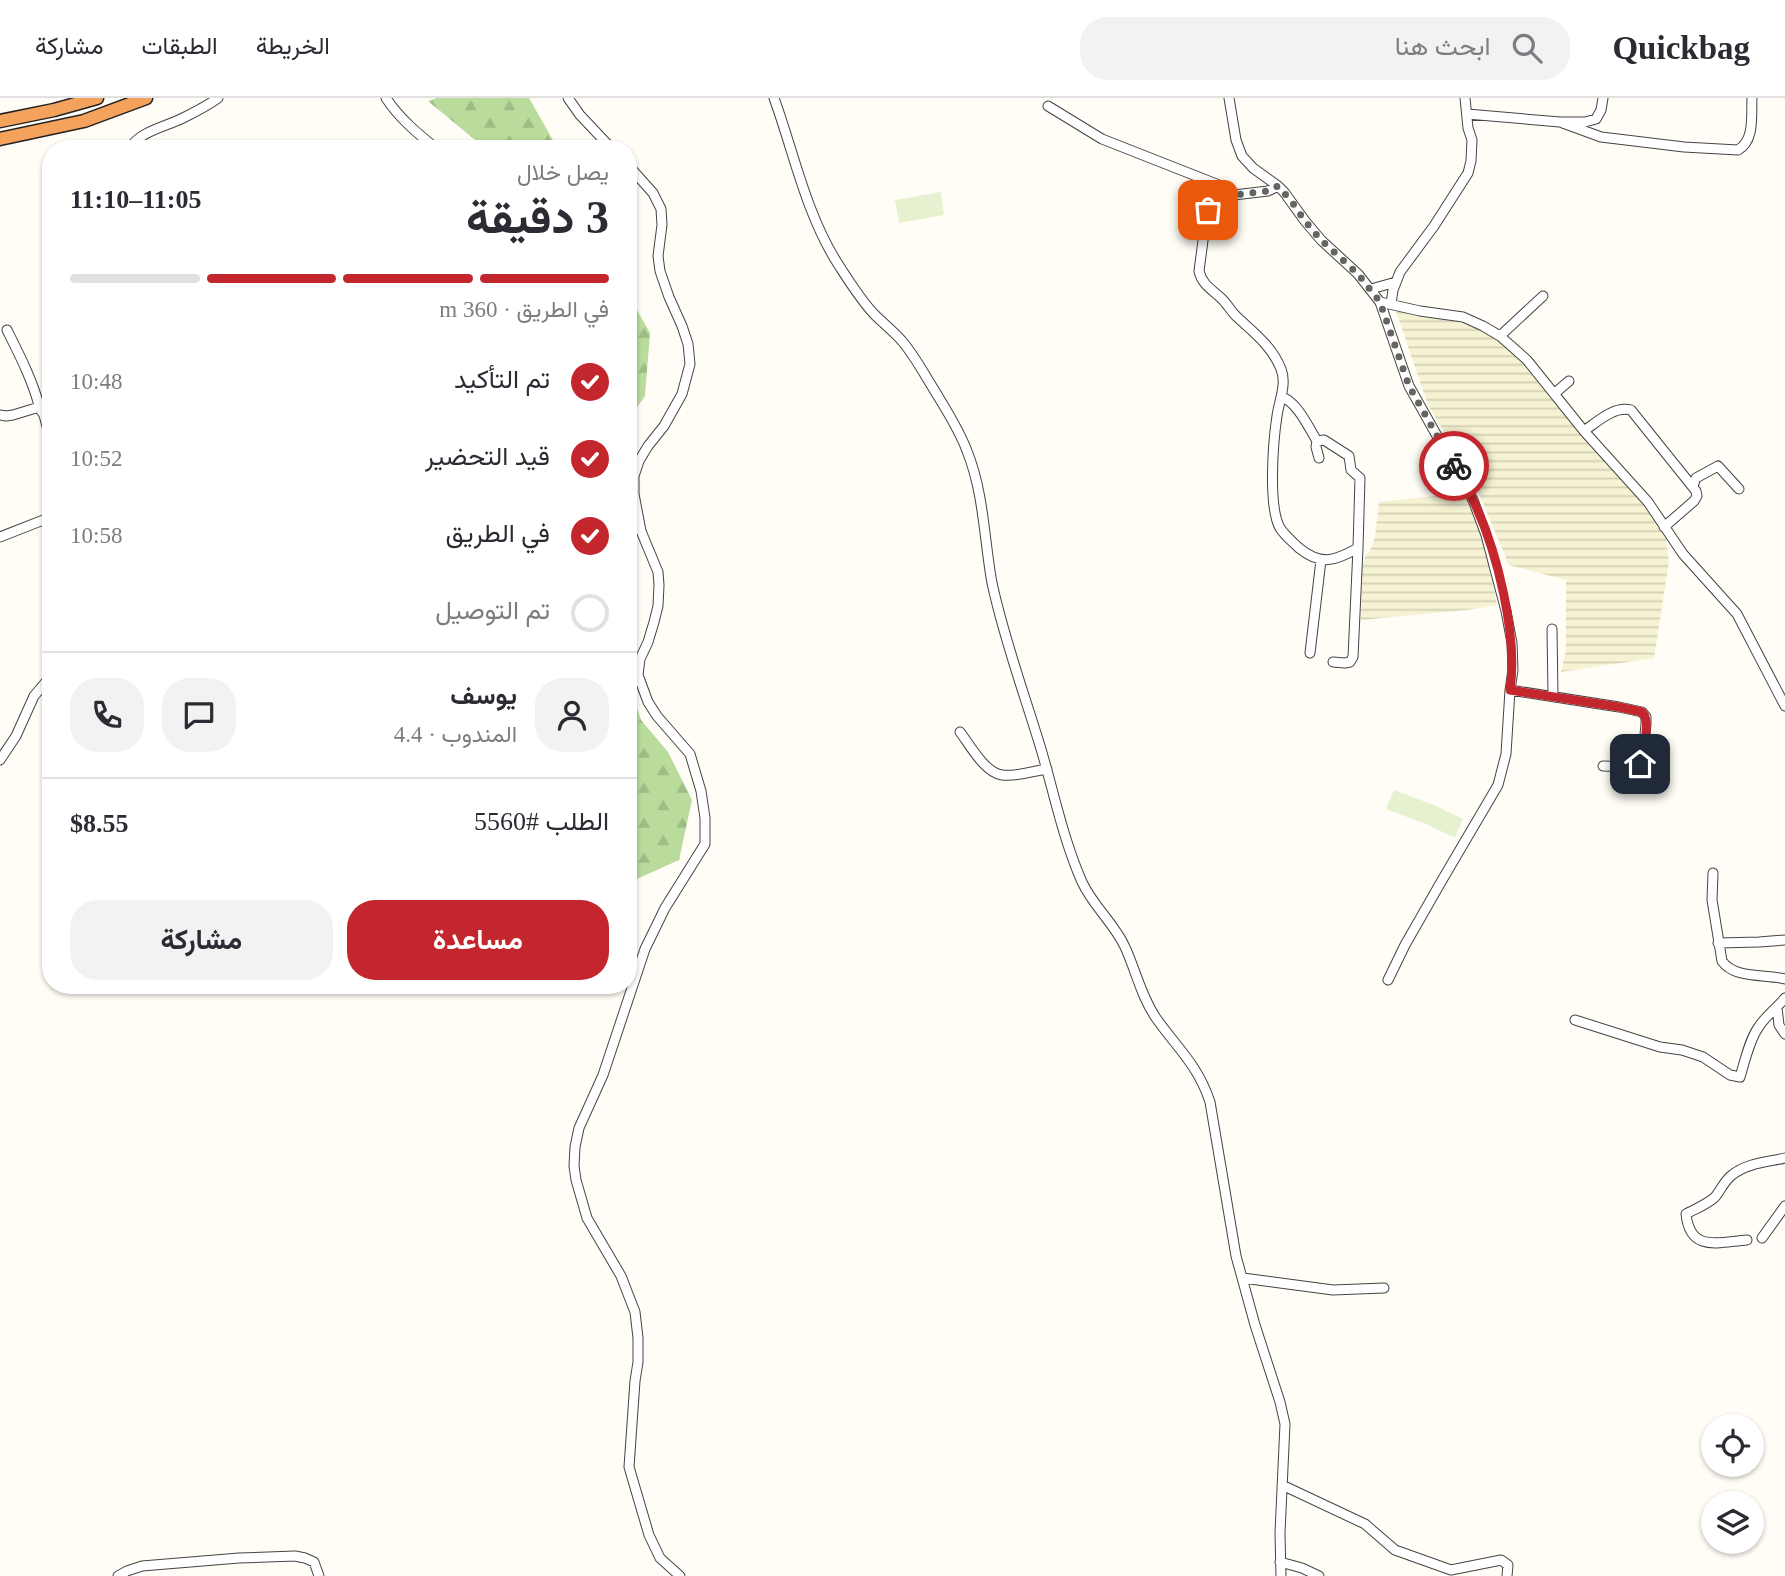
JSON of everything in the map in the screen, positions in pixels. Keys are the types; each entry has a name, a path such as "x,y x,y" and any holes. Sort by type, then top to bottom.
{"highway":[{"path":"0,121 97,98"},
{"path":"0,139 84,121 146,98"}],"street":[{"path":"136,140 181,120 218,98"},
{"path":"386,98 392,108 426,140"},
{"path":"568,98 604,140"},
{"path":"774,98 826,245 873,313 913,356 966,447 978,486 992,583 1010,655 1068,848 1092,900 1125,946 1140,990 1152,1012 1190,1060 1205,1086 1236,1256 1283,1413 1285,1438 1280,1576"},
{"path":"1229,98 1236,140 1242,156 1253,168 1278,186 1321,240 1371,289 1380,302 1409,386 1473,500 1500,584 1512,643 1513,670 1506,754 1498,785 1429,903 1388,980"},
{"path":"1391,304 1393,290 1401,272 1468,173 1472,140 1465,98"},
{"path":"1467,114 1585,122 1596,119 1603,98"},
{"path":"1560,122 1601,137 1684,147 1738,150 1747,142 1751,132 1752,98"},
{"path":"1048,106 1102,139 1219,184 1230,197"},
{"path":"637,176 653,193 661,209 658,256 660,271 688,344 690,364 682,394 637,467"},
{"path":"1278,186 1268,191 1230,197 1211,204 1199,265 1200,278 1269,348 1282,371 1273,475 1275,512 1280,528 1303,551 1321,560 1339,559 1357,548"},
{"path":"1371,289 1396,282"},
{"path":"1500,336 1543,296"},
{"path":"1380,302 1463,317 1500,336 1527,360 1648,502 1683,554 1737,614 1785,706"},
{"path":"7,330 36,390 42,412"},
{"path":"1555,393 1569,381"},
{"path":"1281,397 1288,398 1317,441 1319,458"},
{"path":"1584,430 1612,412 1623,408 1631,411 1693,486 1697,496 1664,527"},
{"path":"0,415 40,409"},
{"path":"1317,441 1324,439 1349,456 1351,470 1360,478 1353,657 1350,662 1333,662"},
{"path":"1693,486 1696,478 1718,466 1739,489"},
{"path":"637,510 644,541 656,564 659,585 658,606 648,642 640,659 638,675 657,716 690,754 698,778 705,818 705,844 665,908 645,949 637,973"},
{"path":"0,537 42,521"},
{"path":"1310,653 1321,560"},
{"path":"1552,629 1553,696"},
{"path":"0,760 16,736 34,696 42,687"},
{"path":"1510,690 1642,712 1646,717 1640,764 1632,767 1603,766"},
{"path":"960,732 985,765 999,775 1046,769"},
{"path":"1713,873 1712,900 1722,961 1727,968 1740,973 1785,979"},
{"path":"1718,943 1785,940"},
{"path":"630,994 603,1075 579,1128 574,1166 587,1218 621,1276 635,1312 638,1362 629,1467 649,1535 660,1558 680,1576"},
{"path":"1575,1020 1660,1047 1703,1057 1730,1074 1740,1077 1756,1030 1785,998"},
{"path":"1777,1008 1779,1025 1785,1034"},
{"path":"1747,1240 1705,1244 1695,1237 1687,1223 1686,1214 1714,1199 1732,1175 1751,1164 1785,1158"},
{"path":"1762,1238 1785,1206"},
{"path":"1243,1278 1333,1290 1384,1288"},
{"path":"1282,1485 1365,1524 1395,1550 1451,1570 1501,1560 1508,1565 1507,1576"},
{"path":"118,1576 142,1566 295,1556 314,1562 319,1576"},
{"path":"1280,1562 1319,1576"}],"shaded area":[{"path":"1396,311 1444,318 1487,331 1517,354 1646,504 1666,537 1669,562 1654,658 1561,672 1566,650 1566,580 1509,565 1474,482 1428,405"},
{"path":"1465,493 1482,532 1497,605 1361,620 1362,570 1375,536 1379,502"}],"green space":[{"path":"437,98 529,98 553,140 475,140 428,101"},
{"path":"941,192 944,215 899,223 895,200"},
{"path":"637,310 650,333 645,396 637,407"},
{"path":"637,708 641,720 668,752 692,800 679,860 637,879"},
{"path":"1394,790 1463,819 1455,838 1386,809"}],"way so far":[{"path":"1208,210 1211,204 1234,195 1268,191 1278,186 1284,192 1321,240 1358,274 1380,302 1409,386 1454,466"}],"route":[{"path":"1454,466 1473,500 1497,571 1512,643 1513,670 1510,690 1642,712 1646,717 1646,724 1640,764"}]}
